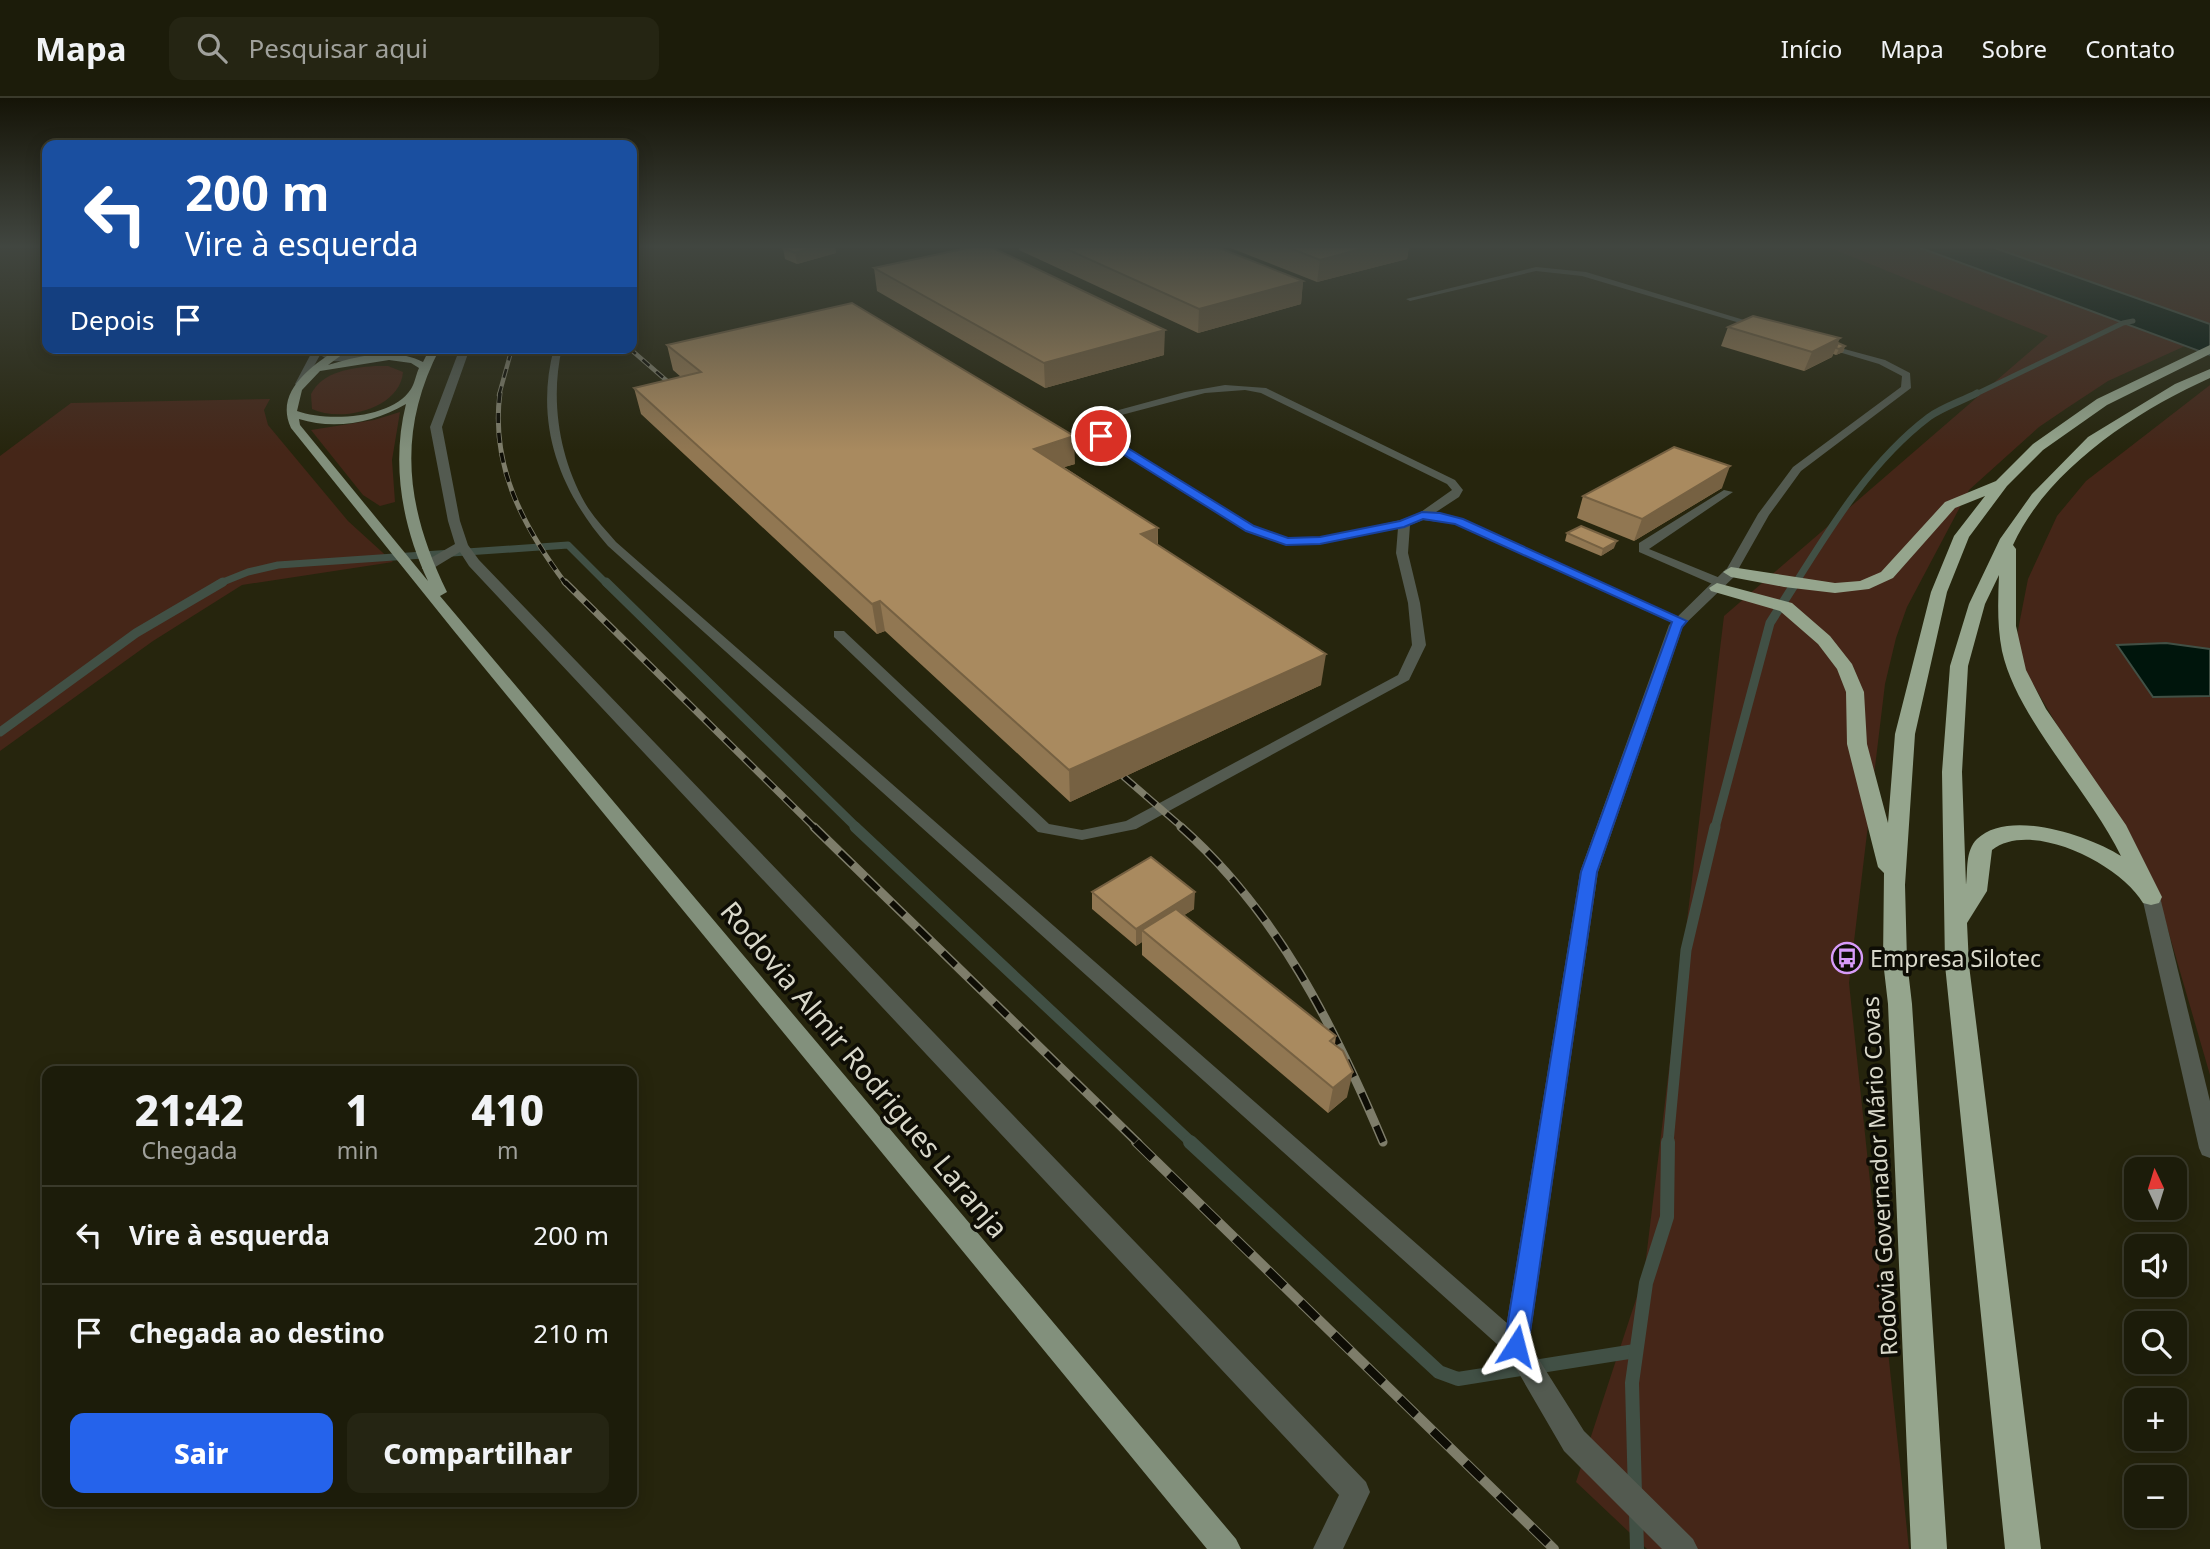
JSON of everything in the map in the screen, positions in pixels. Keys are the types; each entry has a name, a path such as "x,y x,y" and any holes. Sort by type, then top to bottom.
{"highway":[{"name":"Rodovia Governador Mário Covas","path":"1929,1549 1900,1003 1895,961 1894,885 1905,734 1939,592 1962,536 2002,483 2038,447 2102,402 2210,349"},
{"path":"2023,1549 1957,965 1952,772 1959,666 1978,604 2008,539 2037,497 2093,440 2179,387 2210,373"},
{"path":"1723,581 1784,582 1835,588 1863,586 1887,575 1950,505 2002,483"},
{"path":"2008,539 2006,619 2011,654 2051,732 2123,839 2151,897"},
{"path":"1723,581 1786,607 1824,640 1846,668 1855,692 1857,744 1894,885"},
{"path":"1956,923 1977,888 1979,857 1984,844 1998,836 2018,832 2043,834 2071,841 2098,853 2123,868 2151,897"}],"main road":[{"path":"337,354 300,384 292,397 291,413 316,420 358,418 397,406 416,390"},
{"name":"Rodovia Almir Rodrigues Laranja","path":"432,354 416,390 403,469 409,516 427,566 459,628"},
{"path":"300,384 325,369 365,359 404,358 418,361 425,367"},
{"name":"Rodovia Almir Rodrigues Laranja","path":"291,413 295,426 459,628 1226,1549"}],"street":[{"path":"463,354 436,427 454,521 462,545 474,563 1356,1492 1328,1549"},
{"path":"427,566 462,545"},
{"path":"1683,1549 1574,1441 1516,1346 1589,872 1676,625 1723,581"},
{"path":"2151,897 2210,1148"}],"lane":[{"path":"1721,315 1776,331"},
{"path":"1728,492 1643,545 1643,550 1723,581 1764,514 1797,469 1906,388 1907,375 1882,362 1811,341"},
{"path":"300,384 316,354"},
{"path":"326,354 331,358 365,359"},
{"path":"557,354 552,375 551,402 565,467 577,499 612,544 1516,1346"},
{"path":"1246,386 1263,390 1451,482 1458,490 1455,495 1422,516 1404,523 1320,541 1286,541 1239,521 1101,436 1099,427 1107,416 1222,387 1246,386"},
{"path":"1422,516 1459,521 1680,621"},
{"path":"839,634 1044,828 1082,835 1094,833 1130,825 1404,677 1419,645 1414,603 1402,553 1404,523"}],"shaded area":[{"path":"1995,315 2101,315 2185,346 2108,381 2067,408 2039,427 1969,490 1907,607 1885,684 1849,983 1909,1549 1647,1549 1576,1482 1644,1275 1724,616 2048,336"},
{"path":"2101,315 2184,315 2210,324 2210,355"},
{"path":"2184,315 2210,315 2210,324"},
{"path":"388,366 403,372 399,385 381,404 353,413 324,413 312,409 311,394 323,380 338,372"},
{"path":"2210,385 2210,649 2166,643 2118,645 2192,696 2210,696 2210,1075 2159,899 2020,662 2016,640 2028,579 2057,516 2086,481"},
{"path":"270,399 264,410 268,425 348,521 393,562 242,585 153,641 0,751 0,456 71,403"},
{"path":"400,412 392,460 395,502 380,506 363,495 311,430 374,420"},
{"path":"2166,643 2210,649 2210,696 2153,697 2117,645"}],"building":[{"path":"800,315 872,315 1074,436 1034,449 1158,528 1141,534 1326,654 1069,770 880,601 872,604 634,388 701,372 667,345"},
{"path":"958,315 1133,315 1165,330 1044,363"},
{"path":"1753,316 1840,338 1812,352 1728,327"},
{"path":"1674,447 1730,466 1642,519 1583,496"},
{"path":"1581,526 1617,541 1603,549 1567,533"},
{"path":"1151,857 1195,892 1136,929 1092,892"},
{"path":"1176,909 1336,1036 1330,1041 1343,1051 1353,1072 1333,1088 1142,930"}],"waterway":[{"path":"1974,395 2123,323 2133,321"},
{"path":"1795,584 1854,494 1889,453 1929,417 1977,393"},
{"path":"223,582 248,572 278,565 568,545 607,584"},
{"path":"0,732 136,633 223,582"},
{"path":"218,584 223,582"},
{"path":"606,582 857,828"},
{"path":"1715,828 1770,623 1796,582"},
{"path":"855,827 1192,1143"},
{"path":"1668,1143 1686,950 1715,827"},
{"path":"1190,1142 1439,1372 1458,1379 1635,1351"},
{"path":"1635,1494 1632,1383 1646,1283 1667,1217 1668,1142"},
{"path":"1636,1513 1637,1549"}],"railway":[{"path":"499,395 510,354"},
{"path":"636,354 682,394"},
{"path":"500,393 498,420 505,471 524,518 566,584"},
{"path":"565,582 815,828"},
{"path":"1124,777 1183,828"},
{"path":"814,827 1138,1143"},
{"path":"1181,827 1215,860 1246,896 1300,973 1344,1056 1383,1142"},
{"path":"1136,1142 1554,1549"}],"place":[{"name":"Empresa Silotec","path":"1847,958"}],"route":[{"path":"1101,436 1250,528 1286,541 1320,541 1404,523 1422,516 1440,516 1459,521 1680,621 1676,625 1589,872 1516,1346"}]}
